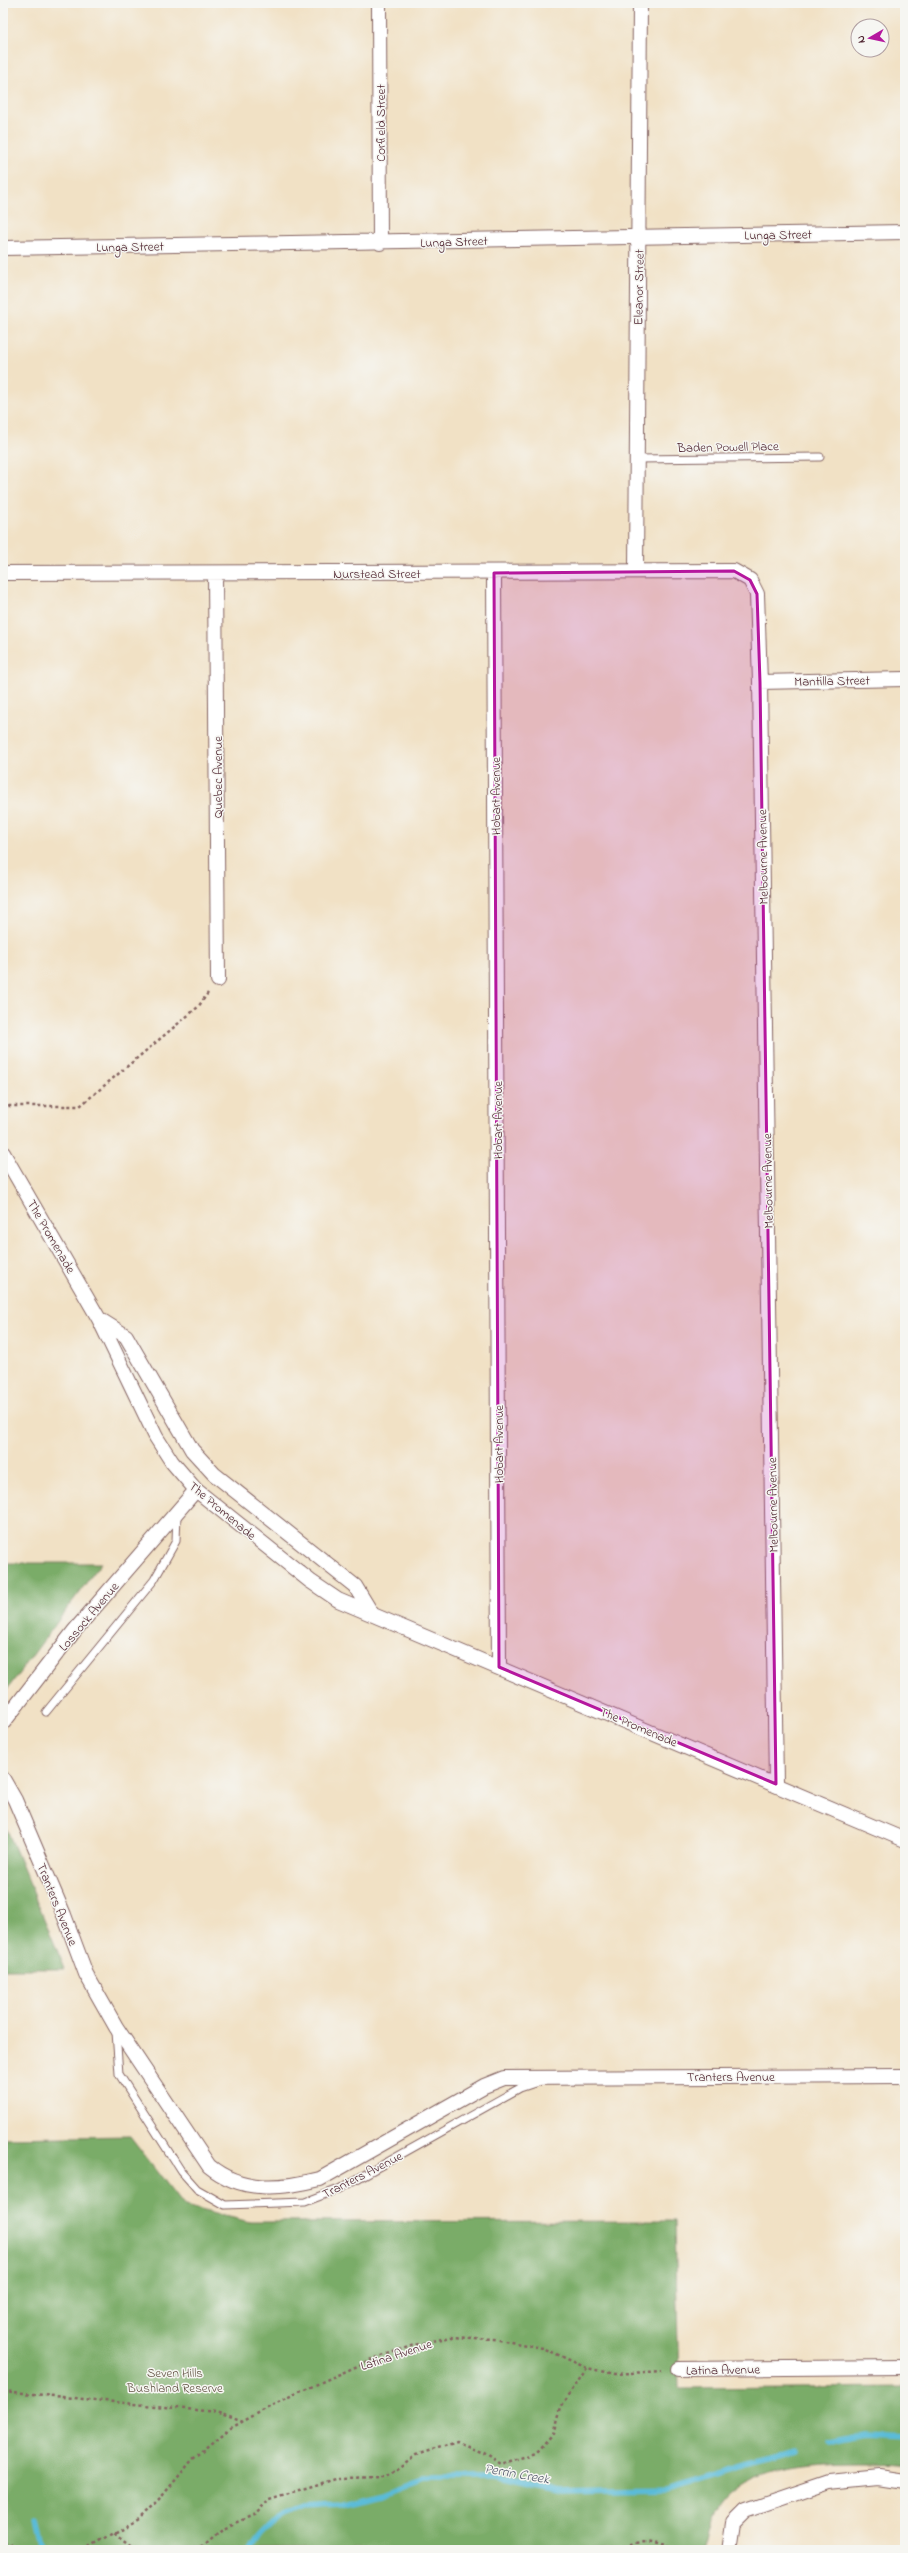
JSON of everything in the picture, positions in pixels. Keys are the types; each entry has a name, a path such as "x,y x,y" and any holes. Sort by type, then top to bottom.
{"street":[{"name":"Corfield Street","path":"379,3 380,243"},
{"name":"Eleanor Street","path":"636,571 640,3"},
{"name":"Lunga Street","path":"3,248 380,243 639,236 905,232"},
{"name":"Nurstead Street","path":"3,573 215,574 734,571 750,580"},
{"name":"Hobart Avenue","path":"494,573 499,1667"},
{"name":"Quebec Avenue","path":"215,574 218,980"},
{"name":"Melbourne Avenue","path":"750,580 757,594 760,682 776,1784"},
{"name":"Mantilla Street","path":"760,682 905,679"},
{"name":"The Promenade","path":"3,1153 99,1319 156,1437 172,1462 196,1490 310,1581 338,1600 776,1784 905,1840"},
{"name":"The Promenade","path":"99,1319 126,1336 192,1450 214,1474 355,1586 372,1614"},
{"name":"Lossock Avenue","path":"3,1724 75,1630 196,1490"},
{"name":"Tranters Avenue","path":"3,1779 15,1800 64,1915 86,1974 116,2027 209,2166 223,2177 248,2186 291,2186 320,2179 484,2086 504,2078 557,2076 905,2076"},
{"name":"Latina Avenue","path":"678,2369 905,2366"},
{"path":"728,2550 733,2523 746,2510 828,2482 879,2477 905,2481"}],"lane":[{"name":"Baden Powell Place","path":"636,459 820,457"},
{"path":"46,1712 154,1580 176,1541 177,1512"},
{"name":"Tranters Avenue","path":"116,2027 119,2074 180,2171 197,2189 225,2205 305,2202 339,2189 520,2088 557,2076"}],"path":[{"path":"3,1109 9,1106 80,1106 198,1007 218,980"},
{"name":"Latina Avenue","path":"84,2550 139,2519 163,2495 193,2459 228,2429 284,2399 373,2359 414,2345 451,2338 494,2339 543,2348 587,2368 614,2374 678,2369"},
{"path":"197,2550 221,2529 256,2514 269,2499 339,2478 385,2477 416,2455 457,2442 484,2452 501,2464 536,2453 554,2434 561,2408 587,2368"},
{"path":"3,2391 216,2412 243,2422"},
{"path":"114,2533 137,2550"},
{"path":"4,2542 20,2550"},
{"path":"620,2550 630,2543 648,2542 678,2550"}],"highlighted area":[{"path":"734,571 750,580 757,594 760,682 776,1784 499,1667 494,573"}],"green space":[{"path":"3,1563 101,1563 3,1695"},
{"path":"3,1820 65,1969 3,1969"},
{"name":"Seven Hills Bushland Reserve","path":"130,2136 184,2206 250,2222 675,2221 679,2389 905,2387 905,2465 885,2462 811,2465 772,2472 754,2479 738,2488 725,2500 717,2512 706,2550 637,2550 630,2547 628,2550 3,2550 3,2138"}],"waterway":[{"path":"830,2442 866,2435 905,2437"},
{"name":"Perrin Creek","path":"251,2550 261,2535 280,2516 302,2507 339,2505 381,2495 424,2478 492,2478 554,2492 667,2490 795,2452"},
{"path":"34,2518 42,2550"}]}
